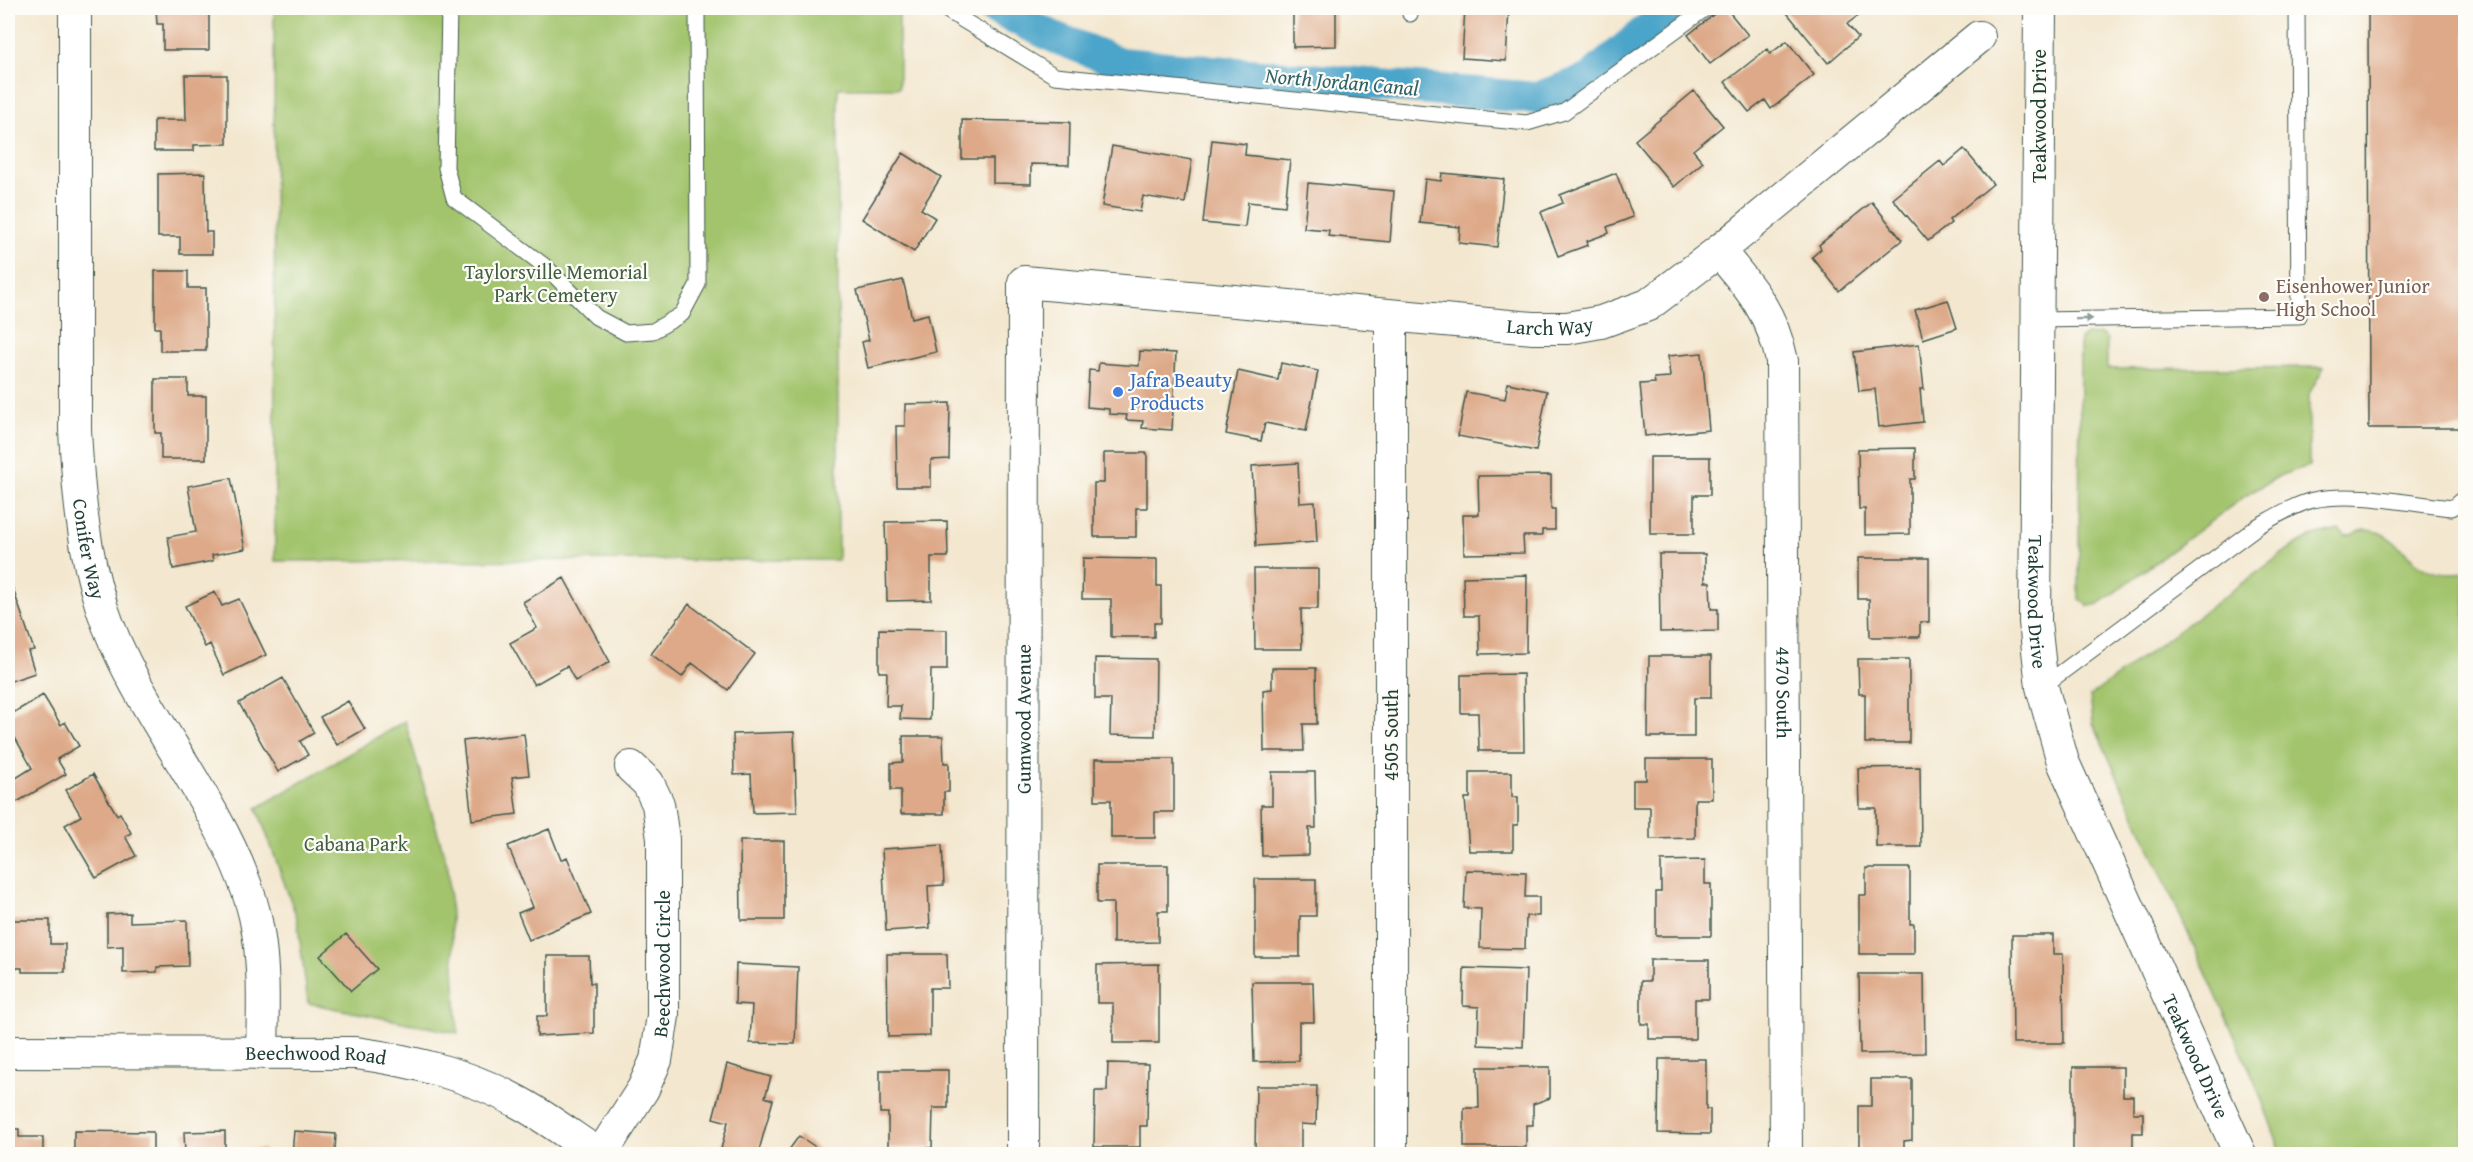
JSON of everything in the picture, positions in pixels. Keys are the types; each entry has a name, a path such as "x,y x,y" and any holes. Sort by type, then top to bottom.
{"street":[{"name":"Conifer Way","path":"75,8 75,429 78,490 87,548 102,609 126,665 240,871 255,917 262,965 262,1052"},
{"name":"Teakwood Drive","path":"2040,8 2035,622 2042,687 2063,762 2240,1155"},
{"name":"Larch Way","path":"1024,282 1533,328 1567,328 1601,322 1648,305 1719,250 1979,37"},
{"name":"4470 South","path":"1719,250 1770,319 1782,361 1786,1155"},
{"name":"Gumwood Avenue","path":"1023,1155 1024,282"},
{"name":"4505 South","path":"1391,316 1391,1155"},
{"name":"Beechwood Circle","path":"600,1155 643,1089 652,1070 661,1039 663,1016 663,839 658,804 648,783 632,767"},
{"name":"Beechwood Road","path":"8,1052 356,1053 435,1067 478,1082 519,1102 600,1155"}],"lane":[{"path":"449,8 446,168 454,198 546,267 596,317 626,333 653,331 682,314 698,284 697,8"},
{"path":"943,8 1055,76 1527,123 1564,112 1706,8"},
{"path":"2037,320 2299,316 2297,8"},
{"path":"2042,687 2258,525 2292,508 2314,500 2348,498 2452,508 2466,496"}],"green space":[{"name":"Taylorsville Memorial Park Cemetery","path":"274,8 899,8 899,88 838,88 838,560 275,561"},
{"path":"2101,334 2107,339 2107,369 2324,367 2309,394 2309,466 2281,475 2245,496 2099,604 2089,606 2079,600 2080,339 2087,335"},
{"path":"2339,530 2346,536 2365,530 2381,533 2391,539 2408,556 2430,569 2445,573 2465,572 2465,1154 2282,1154 2253,1077 2093,723 2090,696 2289,549 2313,536"},
{"name":"Cabana Park","path":"405,721 448,868 458,1033 308,1003 297,918 257,808"}],"building":[{"path":"156,8 209,8 209,50 163,50 163,24 157,24"},
{"path":"1293,8 1336,8 1336,46 1293,47"},
{"path":"1465,8 1509,8 1506,61 1462,58"},
{"path":"1722,8 1726,8 1748,35 1710,64 1688,35"},
{"path":"1783,8 1868,8 1847,24 1858,37 1828,63"},
{"name":"Eisenhower Junior High School","path":"2368,8 2466,8 2466,428 2369,428"},
{"path":"1787,41 1814,75 1771,109 1765,100 1749,112 1725,82 1767,49 1770,54"},
{"path":"185,75 227,75 227,144 194,145 194,151 154,151 154,120 186,120"},
{"path":"1694,91 1723,126 1693,150 1703,162 1674,187 1635,140"},
{"path":"962,120 1070,122 1069,165 1031,164 1031,184 993,183 993,159 962,159"},
{"path":"1212,140 1246,144 1245,155 1290,160 1285,206 1248,202 1245,227 1203,223"},
{"path":"1112,146 1192,160 1185,203 1143,196 1140,212 1102,206"},
{"path":"1964,149 1993,184 1949,220 1951,223 1928,241 1893,199 1940,161 1944,166"},
{"path":"903,153 941,177 921,209 935,218 914,252 862,219"},
{"path":"205,173 206,232 212,232 212,254 180,254 180,237 158,237 158,174"},
{"path":"1442,173 1504,179 1497,247 1459,243 1460,227 1420,223 1425,179 1441,181"},
{"path":"1616,173 1633,217 1607,227 1609,233 1587,241 1588,245 1558,256 1541,212 1563,203 1560,195"},
{"path":"1308,183 1394,191 1390,242 1328,236 1329,230 1304,228"},
{"path":"1872,202 1902,240 1839,291 1812,257 1821,249 1819,245"},
{"path":"155,271 188,271 188,288 206,288 206,351 160,351 160,328 155,328"},
{"path":"903,280 912,318 928,314 936,352 868,368 862,342 869,340 857,290"},
{"path":"1948,300 1957,328 1923,339 1915,310"},
{"path":"1919,344 1924,389 1920,389 1923,422 1879,427 1875,389 1859,391 1854,352"},
{"path":"1140,351 1176,353 1172,430 1142,428 1143,421 1126,420 1127,415 1109,414 1109,409 1087,407 1089,370 1098,371 1099,363 1139,366"},
{"path":"1702,353 1709,430 1645,436 1640,384 1655,383 1654,378 1670,377 1668,356"},
{"path":"1281,363 1318,371 1306,431 1265,423 1261,441 1226,434 1238,371 1278,380"},
{"path":"155,379 188,379 188,396 206,396 206,459 161,459 161,433 155,433"},
{"path":"1508,383 1547,391 1536,451 1458,436 1466,392 1505,399"},
{"path":"950,403 949,459 931,460 931,487 897,487 896,426 905,426 905,404"},
{"path":"1915,448 1915,479 1910,479 1910,534 1865,535 1865,509 1859,509 1858,449"},
{"path":"1104,453 1147,453 1147,508 1136,508 1136,537 1094,537 1094,483 1104,483"},
{"path":"1650,457 1710,457 1710,495 1694,495 1694,534 1650,534"},
{"path":"1298,463 1300,503 1315,502 1317,542 1256,546 1252,466"},
{"path":"1551,475 1551,509 1555,509 1555,530 1542,530 1542,536 1523,536 1524,553 1464,554 1463,515 1479,515 1478,476"},
{"path":"231,478 245,549 212,555 213,561 173,569 168,537 196,532 188,486"},
{"path":"947,521 948,557 931,557 931,600 887,601 885,522"},
{"path":"1659,554 1705,554 1705,582 1710,582 1711,609 1718,609 1718,631 1660,632"},
{"path":"1083,558 1157,559 1157,586 1161,586 1161,623 1154,623 1154,637 1111,637 1111,599 1082,599"},
{"path":"1858,558 1929,558 1929,622 1920,622 1920,637 1870,637 1869,599 1858,599"},
{"path":"1254,569 1318,569 1318,609 1301,609 1302,649 1255,649"},
{"path":"1527,575 1526,653 1480,654 1479,616 1464,616 1463,577"},
{"path":"564,578 610,662 575,681 567,666 534,685 510,643 537,628 523,602"},
{"path":"12,586 34,650 28,651 35,673 8,682 8,587"},
{"path":"215,592 222,606 239,599 266,655 224,675 210,644 205,647 185,606"},
{"path":"689,604 755,654 728,690 692,663 682,677 651,654"},
{"path":"879,629 947,630 947,670 931,670 930,720 900,719 901,706 886,706 887,672 879,672"},
{"path":"1649,656 1711,656 1711,698 1694,698 1694,737 1648,737"},
{"path":"1095,658 1156,659 1155,736 1110,735 1111,699 1095,699"},
{"path":"1858,659 1909,659 1909,743 1865,743 1865,694 1859,694"},
{"path":"1272,668 1316,668 1317,724 1303,724 1304,751 1264,751 1263,690 1272,689"},
{"path":"1523,674 1524,751 1479,751 1478,713 1461,713 1461,675"},
{"path":"283,678 314,733 300,741 308,755 278,772 239,703"},
{"path":"43,695 61,725 65,722 79,746 57,759 66,774 17,802 8,783 32,768 8,725 8,716"},
{"path":"348,701 365,729 337,745 320,717"},
{"path":"794,732 797,812 753,813 751,774 734,775 733,734"},
{"path":"524,734 529,775 512,777 517,814 472,820 463,741"},
{"path":"903,736 943,736 944,763 949,763 949,792 944,792 944,814 901,814 901,790 891,790 891,763 903,762"},
{"path":"1095,759 1174,759 1174,812 1155,812 1155,838 1111,838 1111,800 1095,800"},
{"path":"1646,759 1712,759 1712,799 1695,799 1695,838 1650,839 1650,807 1633,807 1633,780 1646,780"},
{"path":"1920,767 1921,847 1876,847 1876,808 1859,808 1858,768"},
{"path":"1272,772 1315,772 1316,828 1309,828 1309,855 1262,856 1261,805 1272,805"},
{"path":"1470,772 1512,772 1512,797 1518,797 1518,825 1513,825 1513,851 1469,851 1465,798 1470,798"},
{"path":"93,774 117,815 120,813 131,833 125,836 136,856 96,878 65,825 81,816 66,790"},
{"path":"549,829 561,860 567,857 591,914 529,940 518,913 533,907 508,846"},
{"path":"740,841 784,841 784,920 741,920"},
{"path":"942,845 944,885 928,886 930,928 886,931 882,849"},
{"path":"1705,860 1705,884 1711,884 1711,936 1656,936 1656,892 1661,892 1661,861"},
{"path":"1097,865 1168,865 1168,911 1158,911 1158,942 1113,943 1113,903 1097,903"},
{"path":"1866,868 1910,868 1910,924 1914,924 1914,954 1859,954 1859,895 1866,895"},
{"path":"1466,870 1526,872 1525,897 1539,897 1539,916 1526,916 1525,949 1480,948 1481,909 1464,908"},
{"path":"1255,879 1316,879 1316,916 1300,916 1300,957 1255,957"},
{"path":"130,913 130,922 187,920 188,966 157,967 157,972 123,973 123,946 107,947 107,914"},
{"path":"8,920 50,920 50,944 65,944 65,972 22,972 22,968 8,968"},
{"path":"346,934 377,969 351,991 320,956"},
{"path":"2012,935 2053,935 2053,954 2063,954 2064,1043 2013,1043"},
{"path":"887,954 947,954 948,988 930,988 930,1036 888,1037"},
{"path":"547,956 589,956 590,983 594,983 594,1033 537,1036 537,1016 547,1016"},
{"path":"1650,960 1709,960 1709,999 1695,999 1695,1039 1649,1039 1649,1024 1641,1024 1641,981 1650,981"},
{"path":"736,964 798,967 795,1044 750,1043 752,1005 735,1004"},
{"path":"1159,964 1159,1043 1113,1043 1113,1003 1097,1003 1097,965"},
{"path":"1464,968 1526,970 1523,1047 1478,1045 1479,1007 1463,1006"},
{"path":"1859,974 1924,974 1925,1053 1860,1054"},
{"path":"1252,982 1313,982 1314,1022 1299,1022 1299,1061 1254,1062"},
{"path":"1659,1059 1706,1059 1706,1109 1710,1109 1710,1134 1658,1133"},
{"path":"1108,1063 1148,1064 1147,1126 1140,1126 1140,1147 1094,1147 1095,1091 1107,1091"},
{"path":"727,1064 771,1077 765,1097 773,1100 758,1154 742,1154 721,1149 728,1122 713,1118"},
{"path":"1478,1067 1550,1067 1550,1098 1533,1104 1533,1125 1526,1125 1526,1147 1464,1147 1464,1108 1479,1108"},
{"path":"2073,1067 2123,1067 2123,1096 2133,1096 2133,1113 2143,1113 2143,1133 2133,1133 2133,1153 2073,1152"},
{"path":"880,1070 948,1070 948,1108 933,1108 932,1148 888,1148 888,1113 880,1113"},
{"path":"1871,1079 1912,1079 1912,1140 1904,1141 1904,1154 1859,1154 1859,1106 1871,1106"},
{"path":"1256,1086 1317,1086 1316,1125 1301,1124 1301,1154 1255,1154"},
{"path":"8,1129 19,1129 19,1137 43,1137 43,1154 8,1154"},
{"path":"74,1131 153,1132 153,1154 74,1154"},
{"path":"225,1131 225,1150 264,1149 264,1154 185,1154 184,1132"},
{"path":"294,1131 336,1134 335,1150 372,1152 372,1154 292,1154"},
{"path":"799,1136 826,1154 786,1154"}],"waterway":[{"name":"North Jordan Canal","path":"993,8 1056,38 1120,63 1536,98 1589,79 1672,8"}],"place":[{"name":"Eisenhower Junior High School","path":"2264,297"},
{"name":"Jafra Beauty Products","path":"1118,392"}]}
